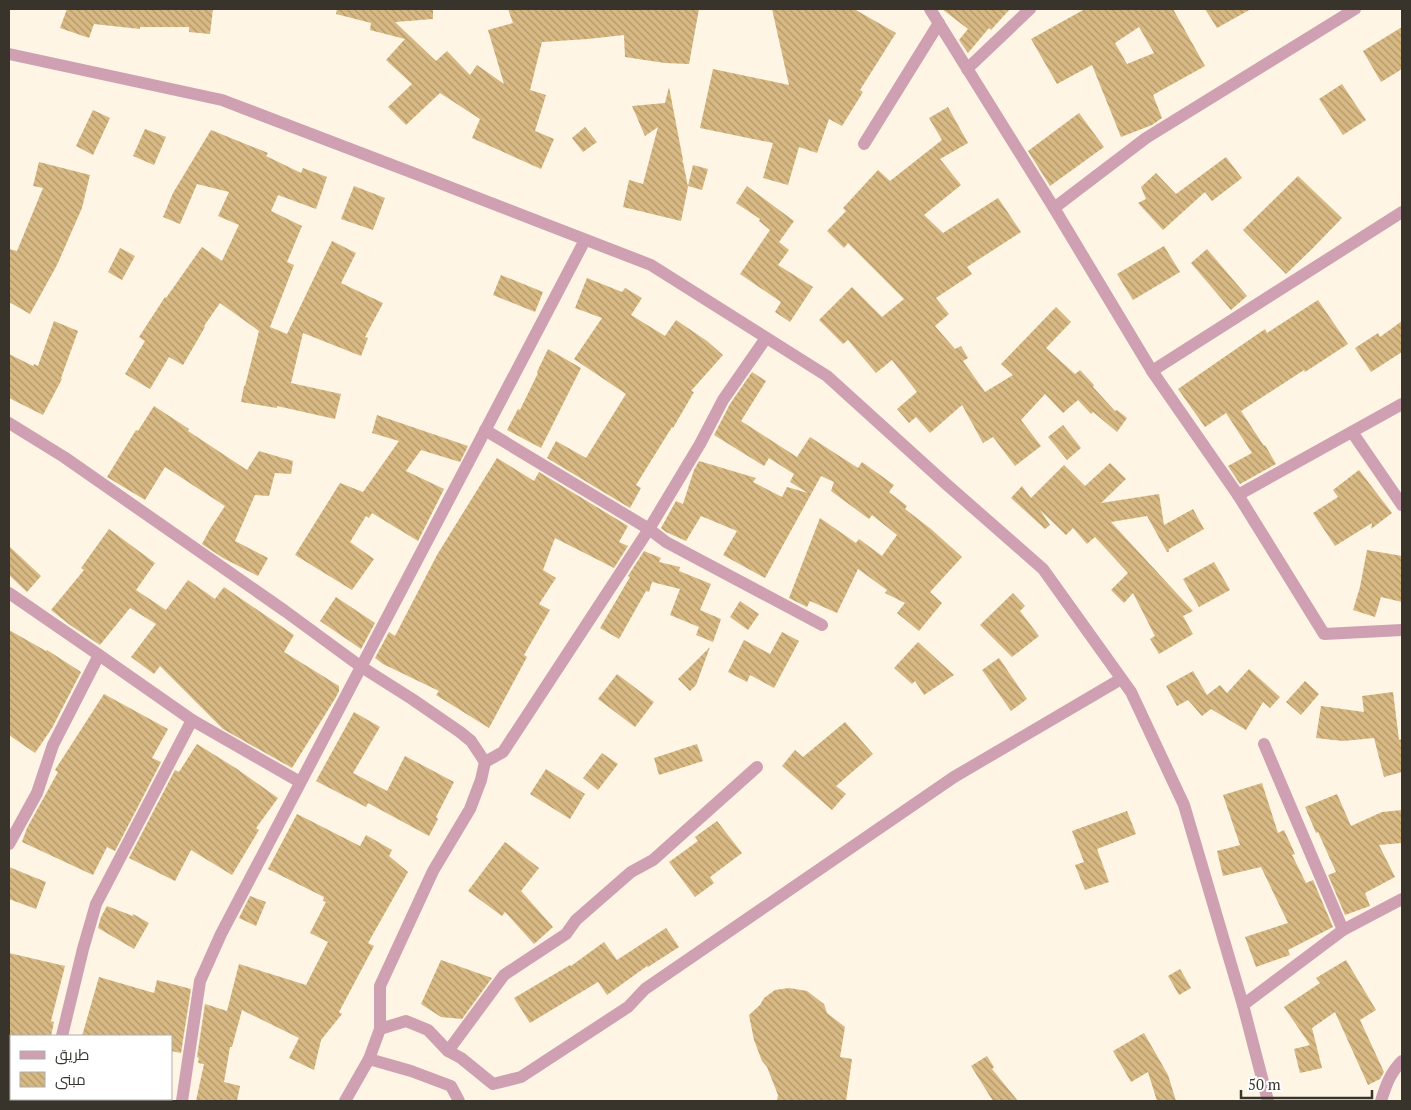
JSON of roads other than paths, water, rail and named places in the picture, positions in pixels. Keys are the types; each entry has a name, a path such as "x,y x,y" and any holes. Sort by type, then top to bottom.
{"street":[{"path":"930,9 1054,208 1152,371 1238,495 1324,634 1402,630"},
{"path":"968,69 1030,9"},
{"path":"1054,208 1146,138 1355,9"},
{"path":"864,144 939,23"},
{"path":"9,54 222,100 585,240 651,266 827,376 1042,569 1131,692 1184,805 1243,1004 1268,1101"},
{"path":"1152,371 1402,212"},
{"path":"182,1101 200,981 221,934 585,240"},
{"path":"485,762 503,752 649,529 700,444 723,400 766,338"},
{"path":"1238,495 1402,404"},
{"path":"9,423 64,457 285,611 360,666 412,699 471,741 485,762 481,780 470,809 433,871 380,986 380,1029 369,1059 345,1101"},
{"path":"485,430 649,529 666,542 822,625"},
{"path":"1352,432 1402,505"},
{"path":"9,593 192,720 300,782"},
{"path":"9,844 37,793 53,745 99,654"},
{"path":"380,1029 406,1021 428,1030 448,1051 461,1058 493,1084 521,1077 628,1007 645,989 954,777 1121,679"},
{"path":"62,1035 96,904 192,720"},
{"path":"1264,744 1343,930"},
{"path":"448,1051 504,975 566,934 576,920 631,872 653,860 757,767"},
{"path":"1243,1004 1343,930 1402,899"},
{"path":"369,1059 411,1071 451,1086 459,1101"},
{"path":"1382,1101 1388,1079 1402,1061"}]}
